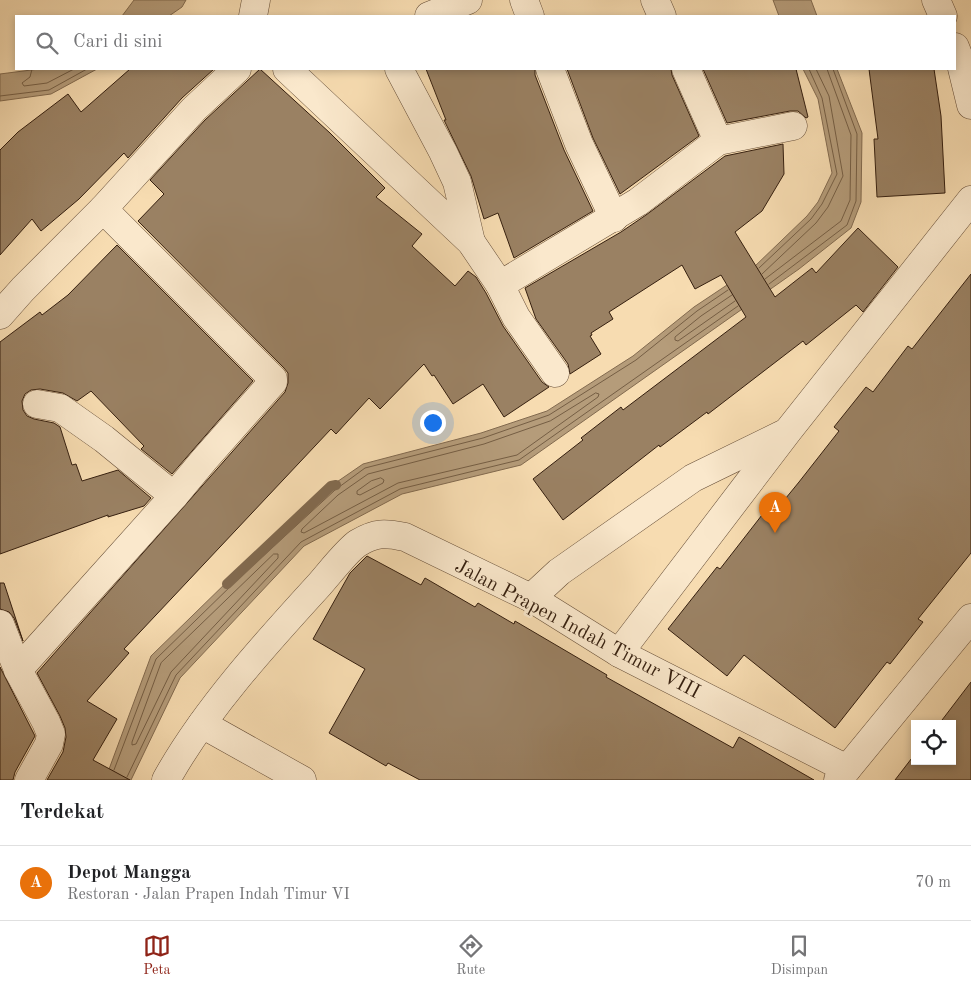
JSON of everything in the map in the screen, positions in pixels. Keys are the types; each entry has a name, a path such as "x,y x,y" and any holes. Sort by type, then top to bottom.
{"street":[{"path":"253,15 256,0"},
{"path":"431,15 468,0"},
{"path":"524,0 530,15"},
{"path":"655,0 662,15"},
{"path":"936,0 942,15"},
{"path":"956,50 971,105"},
{"path":"0,315 102,209 194,109 236,70"},
{"path":"288,70 471,242 500,285 516,317 555,374"},
{"path":"400,70 443,152 456,182 471,242"},
{"path":"550,70 579,144 614,218"},
{"path":"686,70 718,141"},
{"path":"500,285 614,218 718,141 793,126"},
{"path":"619,652 788,432 971,200"},
{"path":"18,670 174,496 272,383 273,379 102,209"},
{"path":"37,404 60,408 104,439 174,496"},
{"path":"531,598 558,572 693,478 788,432"},
{"name":"Jalan Prapen Indah Timur VIII","path":"166,780 202,724 305,601 356,544 386,533 405,537 531,598 619,652 843,774"},
{"path":"843,774 971,618"},
{"path":"0,624 18,670 46,722 50,734 49,744 29,780"},
{"path":"202,724 302,780"}],"water":[{"path":"134,0 186,0 182,7 170,15 123,15"},
{"path":"773,0 811,0 817,15 779,15"},
{"path":"31,70 95,70 51,94 0,101 0,74"},
{"path":"804,70 837,70 862,133 861,202 851,228 799,269 521,465 402,494 304,546 180,678 131,780 105,780 151,656 232,577 331,486 363,464 481,433 547,411 633,356 694,307 754,267 807,216 818,202 832,173 818,99"}],"building":[{"path":"129,70 213,70 182,98 128,158 124,153 79,199 41,231 32,219 0,255 0,150 18,132 68,94 81,112"},
{"path":"261,70 330,133 385,188 376,197 422,234 412,246 455,286 468,271 476,277 503,326 542,382 549,387 504,417 483,384 453,404 434,375 432,376 424,364 380,409 369,398 336,434 331,429 124,649 129,653 87,701 117,719 93,760 130,780 47,780 63,752 66,737 65,728 60,716 37,673 285,392 288,383 288,373 284,368 138,221 164,194 150,180 205,120"},
{"path":"426,70 535,70 535,75 564,150 593,211 514,258 498,213 484,219 471,176 444,120 446,120"},
{"path":"567,70 671,70 699,136 620,194 593,138"},
{"path":"703,70 796,70 808,117 806,118 798,111 790,111 727,123"},
{"path":"869,70 934,70 941,116 945,193 877,197 874,139 878,139"},
{"path":"783,144 784,174 762,211 735,232 775,297 812,268 816,273 858,228 898,267 863,312 856,305 806,345 803,341 708,414 707,412 660,447 659,445 563,520 533,479 621,407 623,410 746,317 721,275 695,289 682,265 609,312 613,319 591,333 592,335 590,336 601,354 570,374 568,364 536,319 525,288 621,232 725,156"},
{"path":"117,245 253,381 172,474 141,449 144,446 91,391 77,401 63,393 40,389 31,390 25,394 22,401 23,410 27,416 54,423 60,427 72,465 76,464 82,481 118,470 151,498 144,506 108,517 108,515 0,554 0,342 40,312 42,315 68,295"},
{"path":"971,274 971,553 918,619 923,622 890,664 887,662 835,728 744,655 727,676 668,629 717,567 720,569 762,515 768,520 839,431 834,427 866,387 873,392 908,346 912,349"},
{"path":"367,556 421,585 425,578 475,607 478,603 514,624 515,621 607,675 606,677 733,748 739,737 814,780 420,780 388,763 386,766 329,733 365,669 313,639 350,573"},
{"path":"0,583 4,583 23,641 14,618 9,612 0,609"},
{"path":"0,667 35,736 15,772 13,780 0,780"},
{"path":"971,682 971,780 895,780 911,759 911,765 956,765 956,720 942,720"}],"waterway":[{"path":"227,584 331,486 336,485"}],"place":[{"name":"Depot Mangga","path":"775,533"}]}
